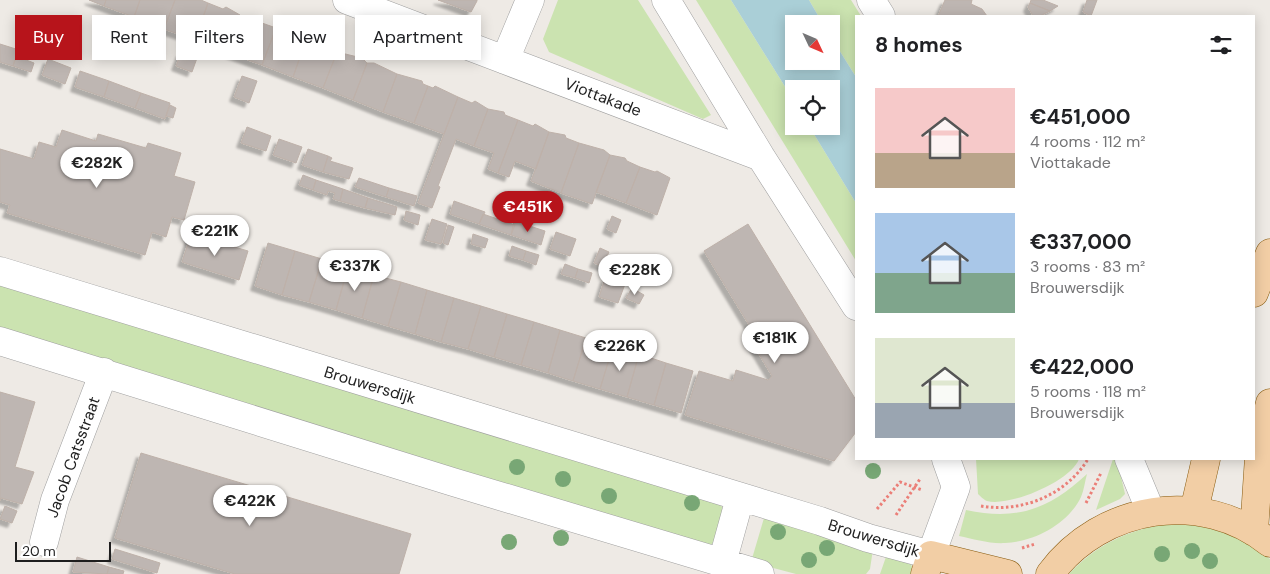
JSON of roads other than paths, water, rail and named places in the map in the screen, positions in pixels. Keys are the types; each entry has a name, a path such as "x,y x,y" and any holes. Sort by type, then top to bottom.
{"main road":[{"path":"1255,290 1270,253"},
{"path":"1050,574 1070,552 1092,534 1120,520 1151,512 1194,511 1232,520 1262,537 1264,466 1260,442 1270,403"},
{"path":"1194,511 1206,460"},
{"name":"Brouwersdijk","path":"928,565 1008,574"}],"street":[{"name":"Viottakade","path":"347,0 761,156"},
{"path":"505,60 530,0"},
{"path":"666,0 761,156 855,304"},
{"path":"871,0 880,15"},
{"path":"881,15 886,0"},
{"name":"Brouwersdijk","path":"0,271 740,498 928,565"},
{"path":"0,342 104,372 453,482 760,574"},
{"name":"Jacob Catsstraat","path":"44,542 54,500 104,372"},
{"path":"928,565 956,487 946,460"},
{"path":"1129,460 1151,512"},
{"path":"722,563 740,498"}],"water":[{"path":"731,0 809,0 818,15 785,15 785,70 840,70 840,51 855,75 855,201 814,135 840,135 840,80 785,80 785,87"}]}
